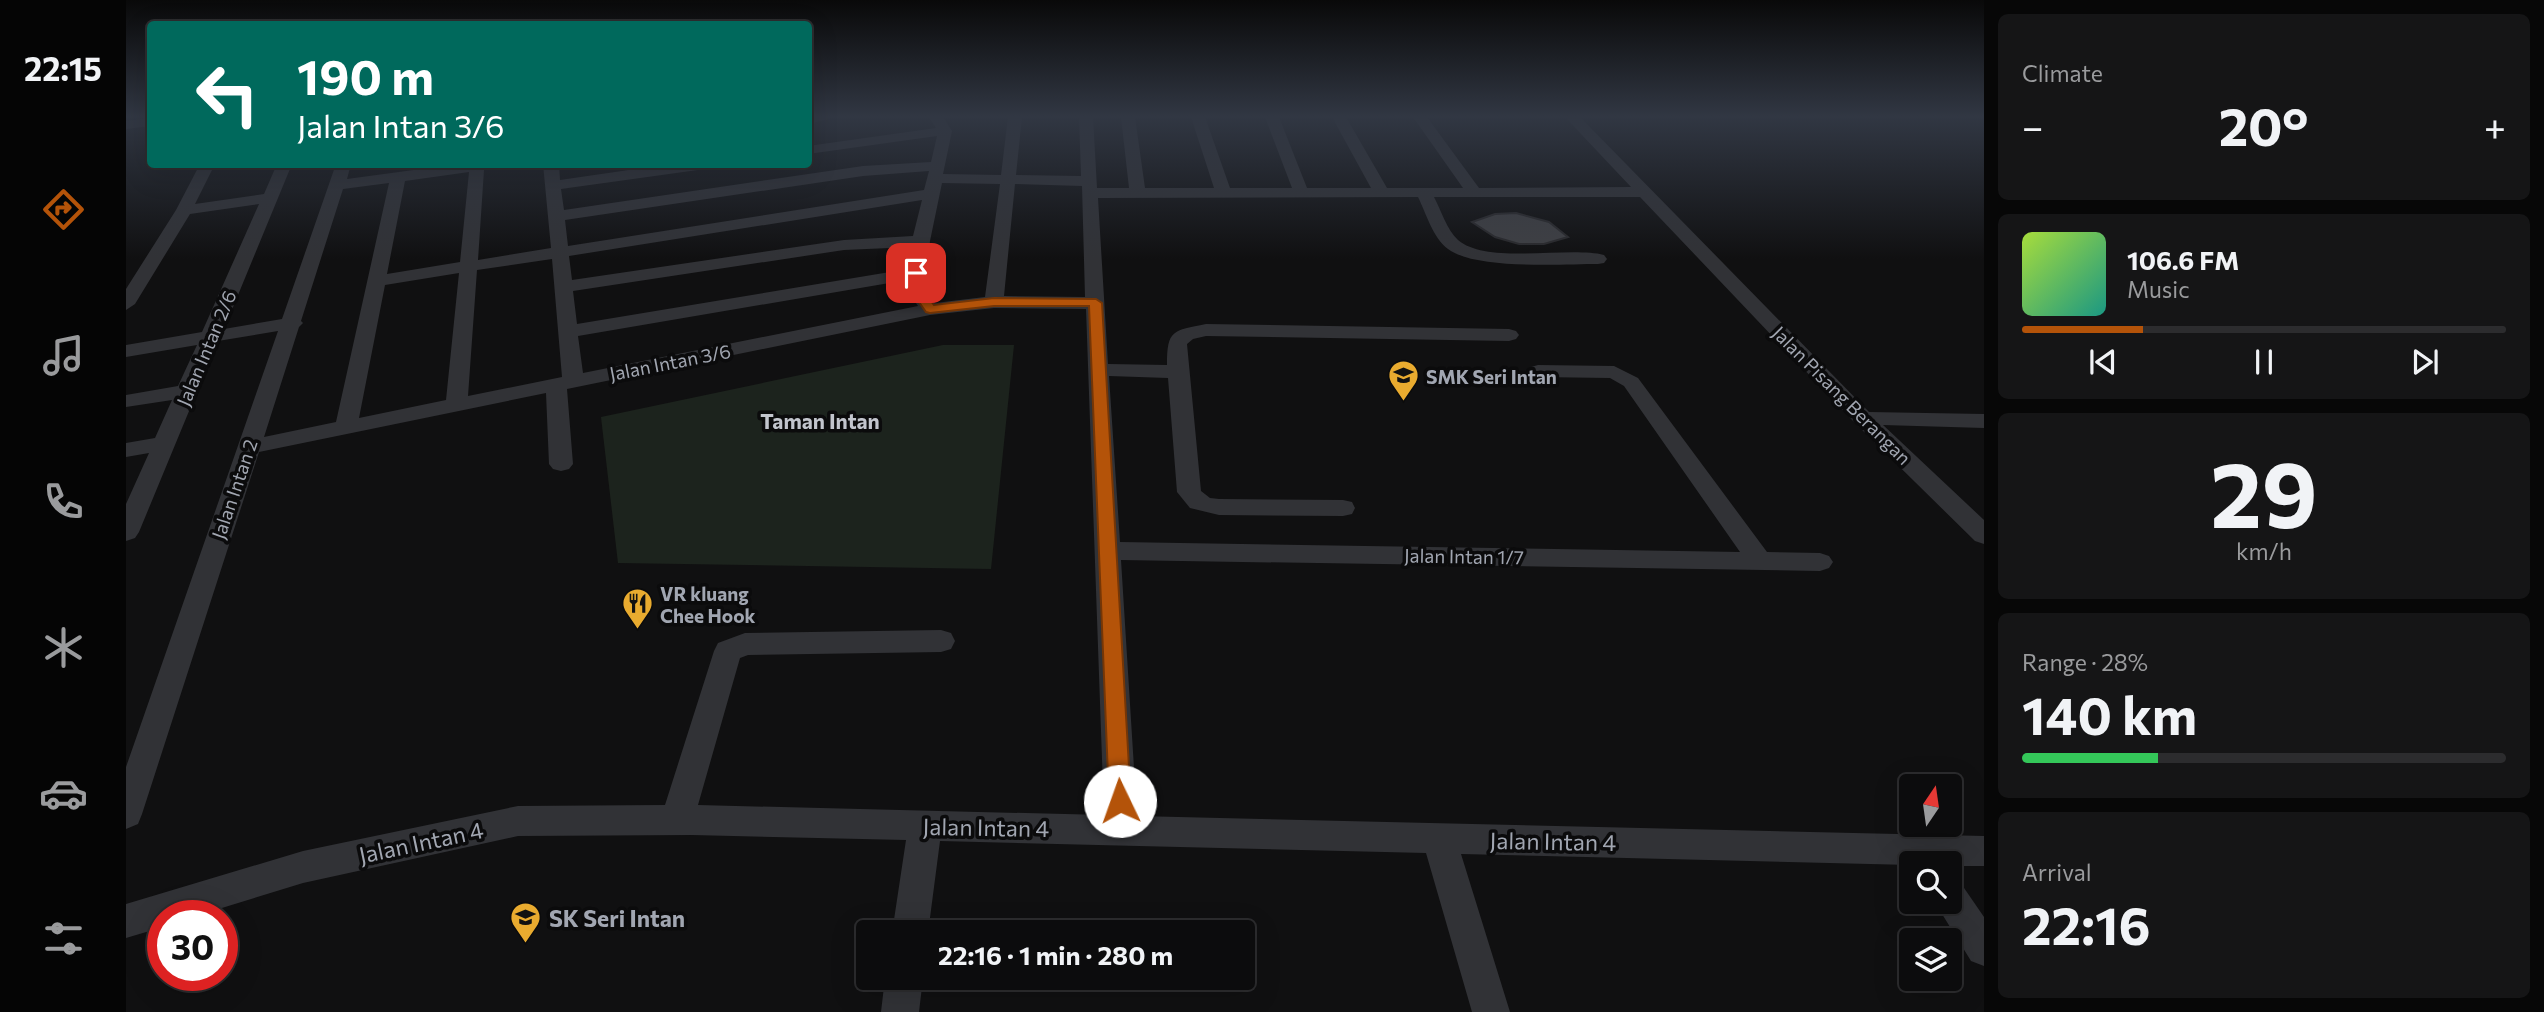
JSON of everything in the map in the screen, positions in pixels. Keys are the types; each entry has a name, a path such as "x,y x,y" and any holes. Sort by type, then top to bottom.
{"street":[{"path":"930,309 915,288 936,164"},
{"path":"994,302 1010,164"},
{"path":"1089,164 1121,829"},
{"path":"1134,164 1138,192"},
{"path":"1214,164 1223,192"},
{"path":"1290,164 1301,192"},
{"path":"1366,164 1382,193"},
{"path":"1454,164 1475,193"},
{"name":"Jalan Pisang Berangan","path":"1619,164 1863,418 1984,535"},
{"path":"126,304 184,210 206,168"},
{"name":"Jalan Intan 2/6","path":"129,518 189,391 209,337 283,168"},
{"path":"341,175 398,178 472,168"},
{"path":"456,405 468,266 487,168"},
{"path":"551,168 567,332 561,464"},
{"path":"553,186 677,168"},
{"path":"778,168 787,181"},
{"path":"556,216 863,172 934,180 1009,179 1138,192 1646,192"},
{"name":"Jalan Intan 2","path":"126,814 341,175"},
{"path":"346,427 398,178"},
{"path":"376,281 934,180"},
{"path":"1424,193 1451,244 1463,250 1483,256 1598,259"},
{"path":"184,210 271,198"},
{"path":"563,287 844,245 921,241"},
{"path":"567,332 916,273"},
{"name":"Jalan Intan 3/6","path":"248,447 930,309 994,302 1096,303"},
{"path":"126,351 293,323"},
{"path":"1343,508 1219,507 1195,502 1189,492 1177,342 1186,334 1206,330 1509,335"},
{"path":"1099,370 1178,372"},
{"path":"1538,371 1614,372 1631,382 1760,561"},
{"path":"126,401 189,391"},
{"path":"1863,418 1984,421"},
{"path":"126,450 165,443"},
{"name":"Jalan Intan 1/7","path":"1108,551 1820,562"},
{"path":"677,820 728,652 745,644 941,641"},
{"name":"Jalan Intan 4","path":"126,920 303,867 518,821 677,820 1121,829 1899,855"},
{"path":"912,920 925,826"},
{"path":"1439,838 1491,1012"},
{"name":"Jalan Intan 4","path":"1962,853 1984,851"},
{"path":"1961,914 1984,948"},
{"path":"900,1012 903,990"}],"shaded area":[{"path":"943,345 1014,345 991,569 618,563 601,417"}],"building":[{"path":"1516,213 1549,222 1568,237 1544,244 1519,244 1495,237 1472,222 1495,214"}],"place":[{"name":"SMK Seri Intan","path":"1403,403"},
{"name":"VR kluang Chee Hook","path":"637,631"},
{"name":"SK Seri Intan","path":"526,945"}],"district":[{"name":"Taman Intan","path":"820,420"}],"route":[{"path":"916,273 915,288 930,309 994,302 1096,303 1120,801"}]}
